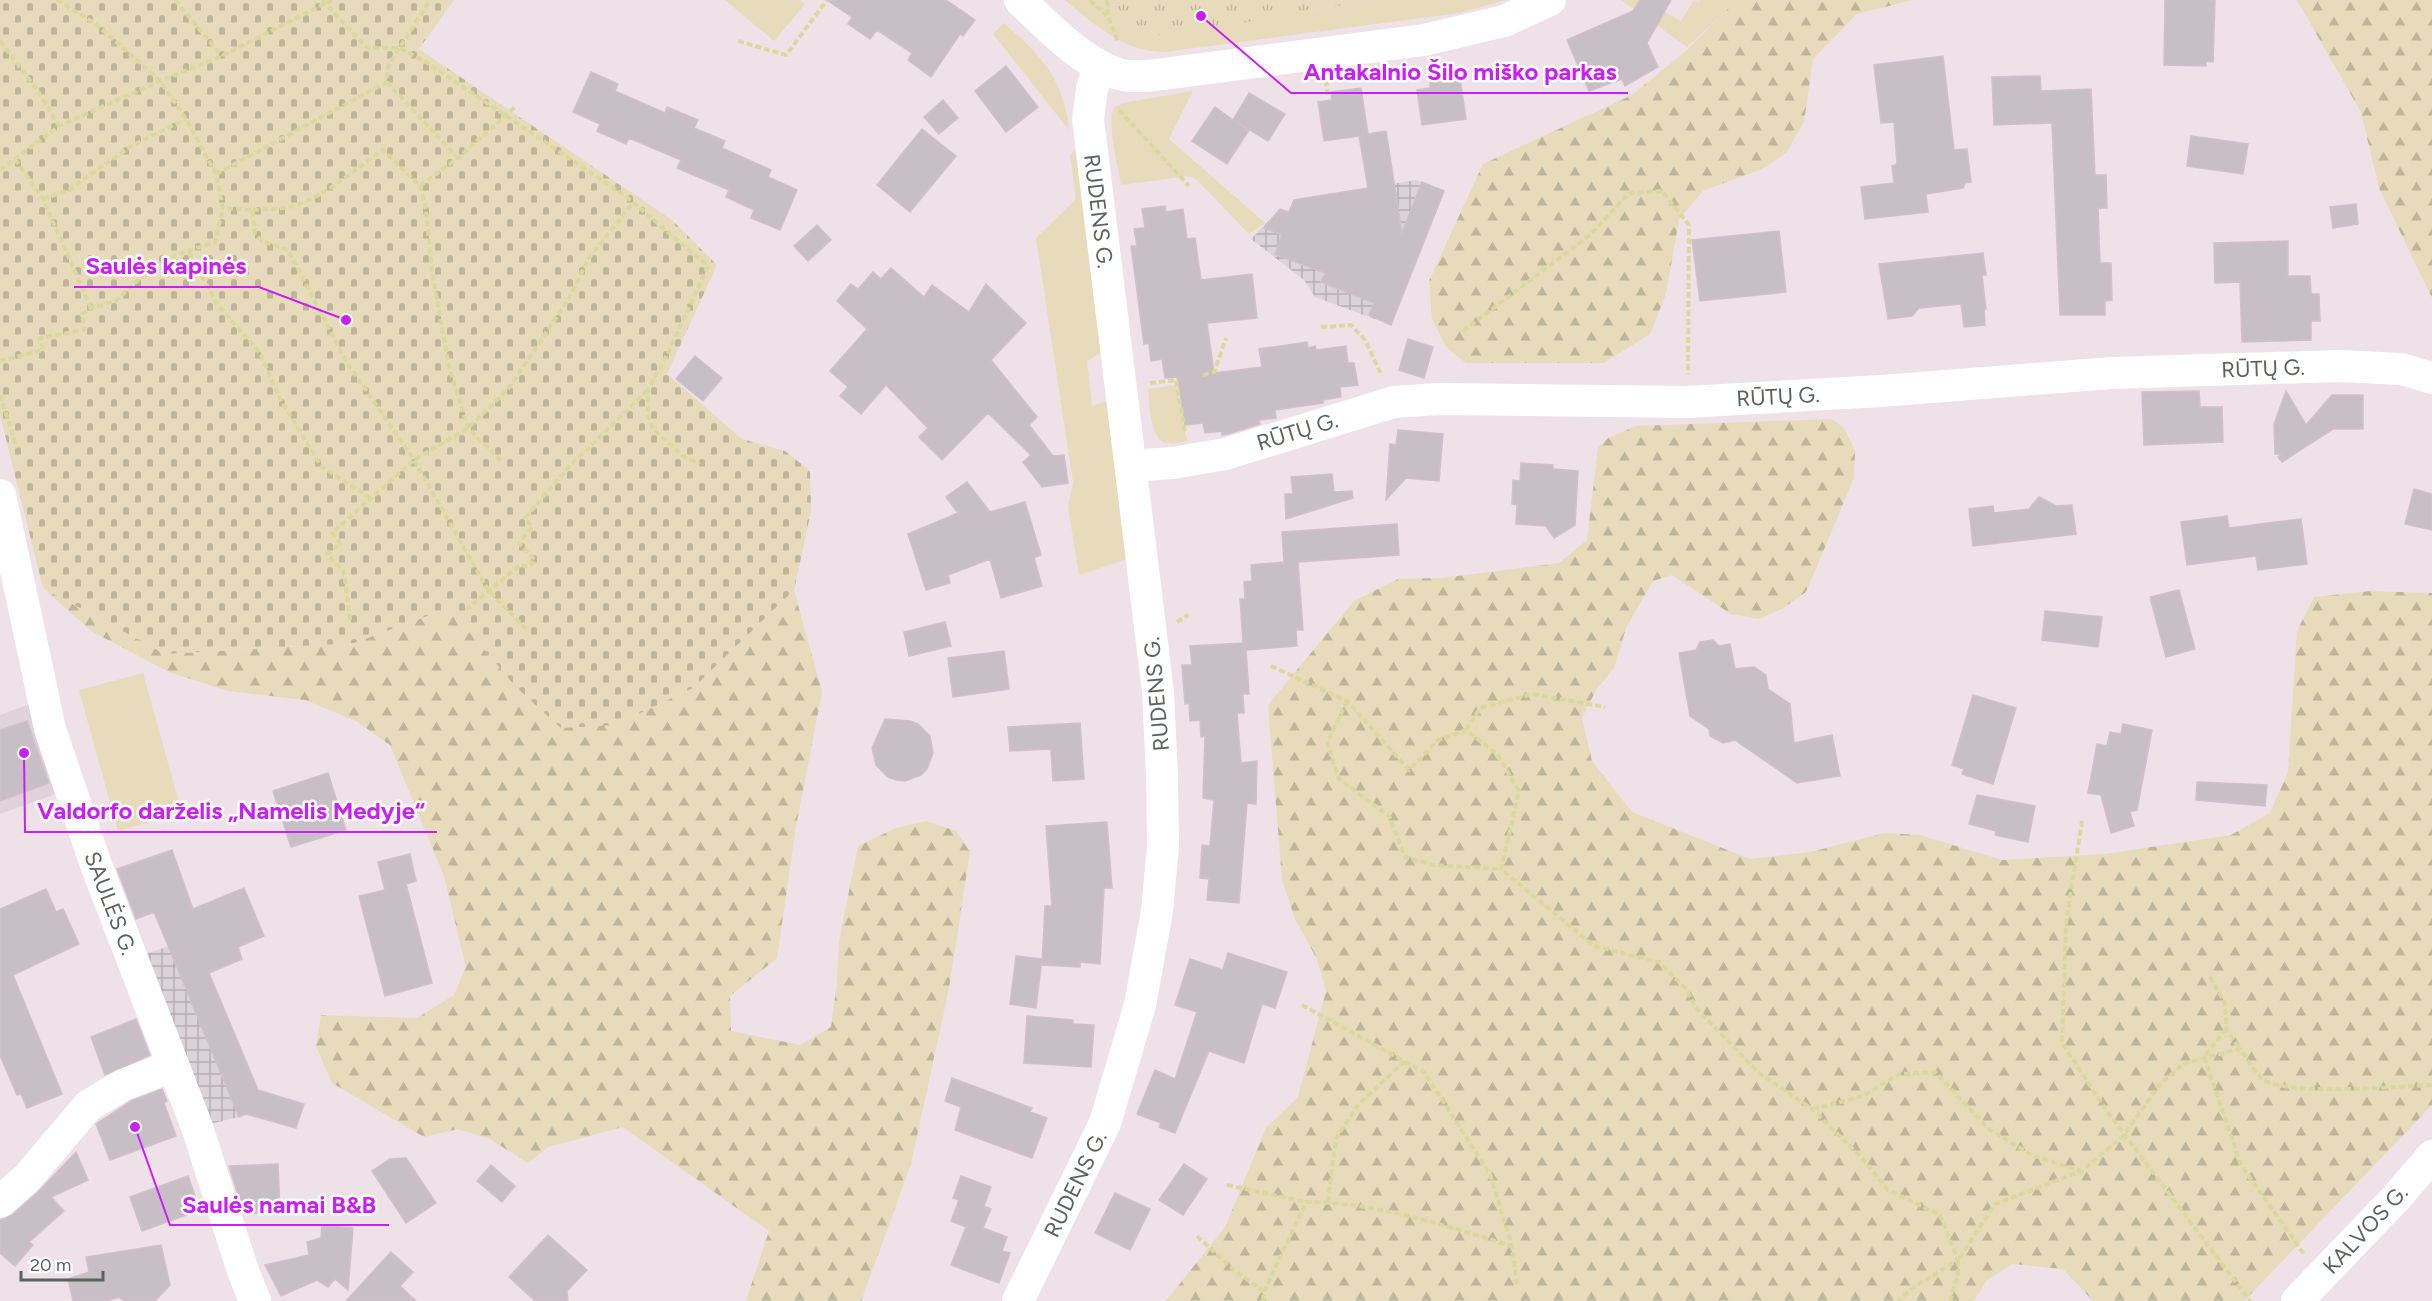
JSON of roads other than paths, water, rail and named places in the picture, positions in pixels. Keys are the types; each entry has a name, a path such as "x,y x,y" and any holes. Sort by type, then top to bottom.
{"street":[{"path":"1020,0 1071,45 1109,55 1127,76 1148,76 1424,40 1504,21 1550,0"},
{"name":"RUDENS G.","path":"1018,1301 1105,1123 1140,1005 1157,911 1163,846 1158,700 1122,382 1088,119 1092,89 1109,55"},
{"name":"RŪTŲ G.","path":"1131,466 1225,454 1394,402 1439,399 1687,402 2143,372 2354,366 2401,369 2432,378"},
{"name":"SAULĖS G.","path":"0,495 50,729 96,865 197,1127 240,1262 255,1301"},
{"path":"0,1202 27,1178 88,1107 123,1085 173,1066"},
{"name":"KALVOS G.","path":"2297,1301 2396,1198 2432,1155"}],"place":[{"name":"Antakalnio Šilo miško parkas","path":"1201,16"},
{"name":"Saulės kapinės","path":"346,320"},
{"name":"Valdorfo darželis „Namelis Medyje“","path":"24,753"},
{"name":"Saulės namai B&B","path":"135,1127"}]}
